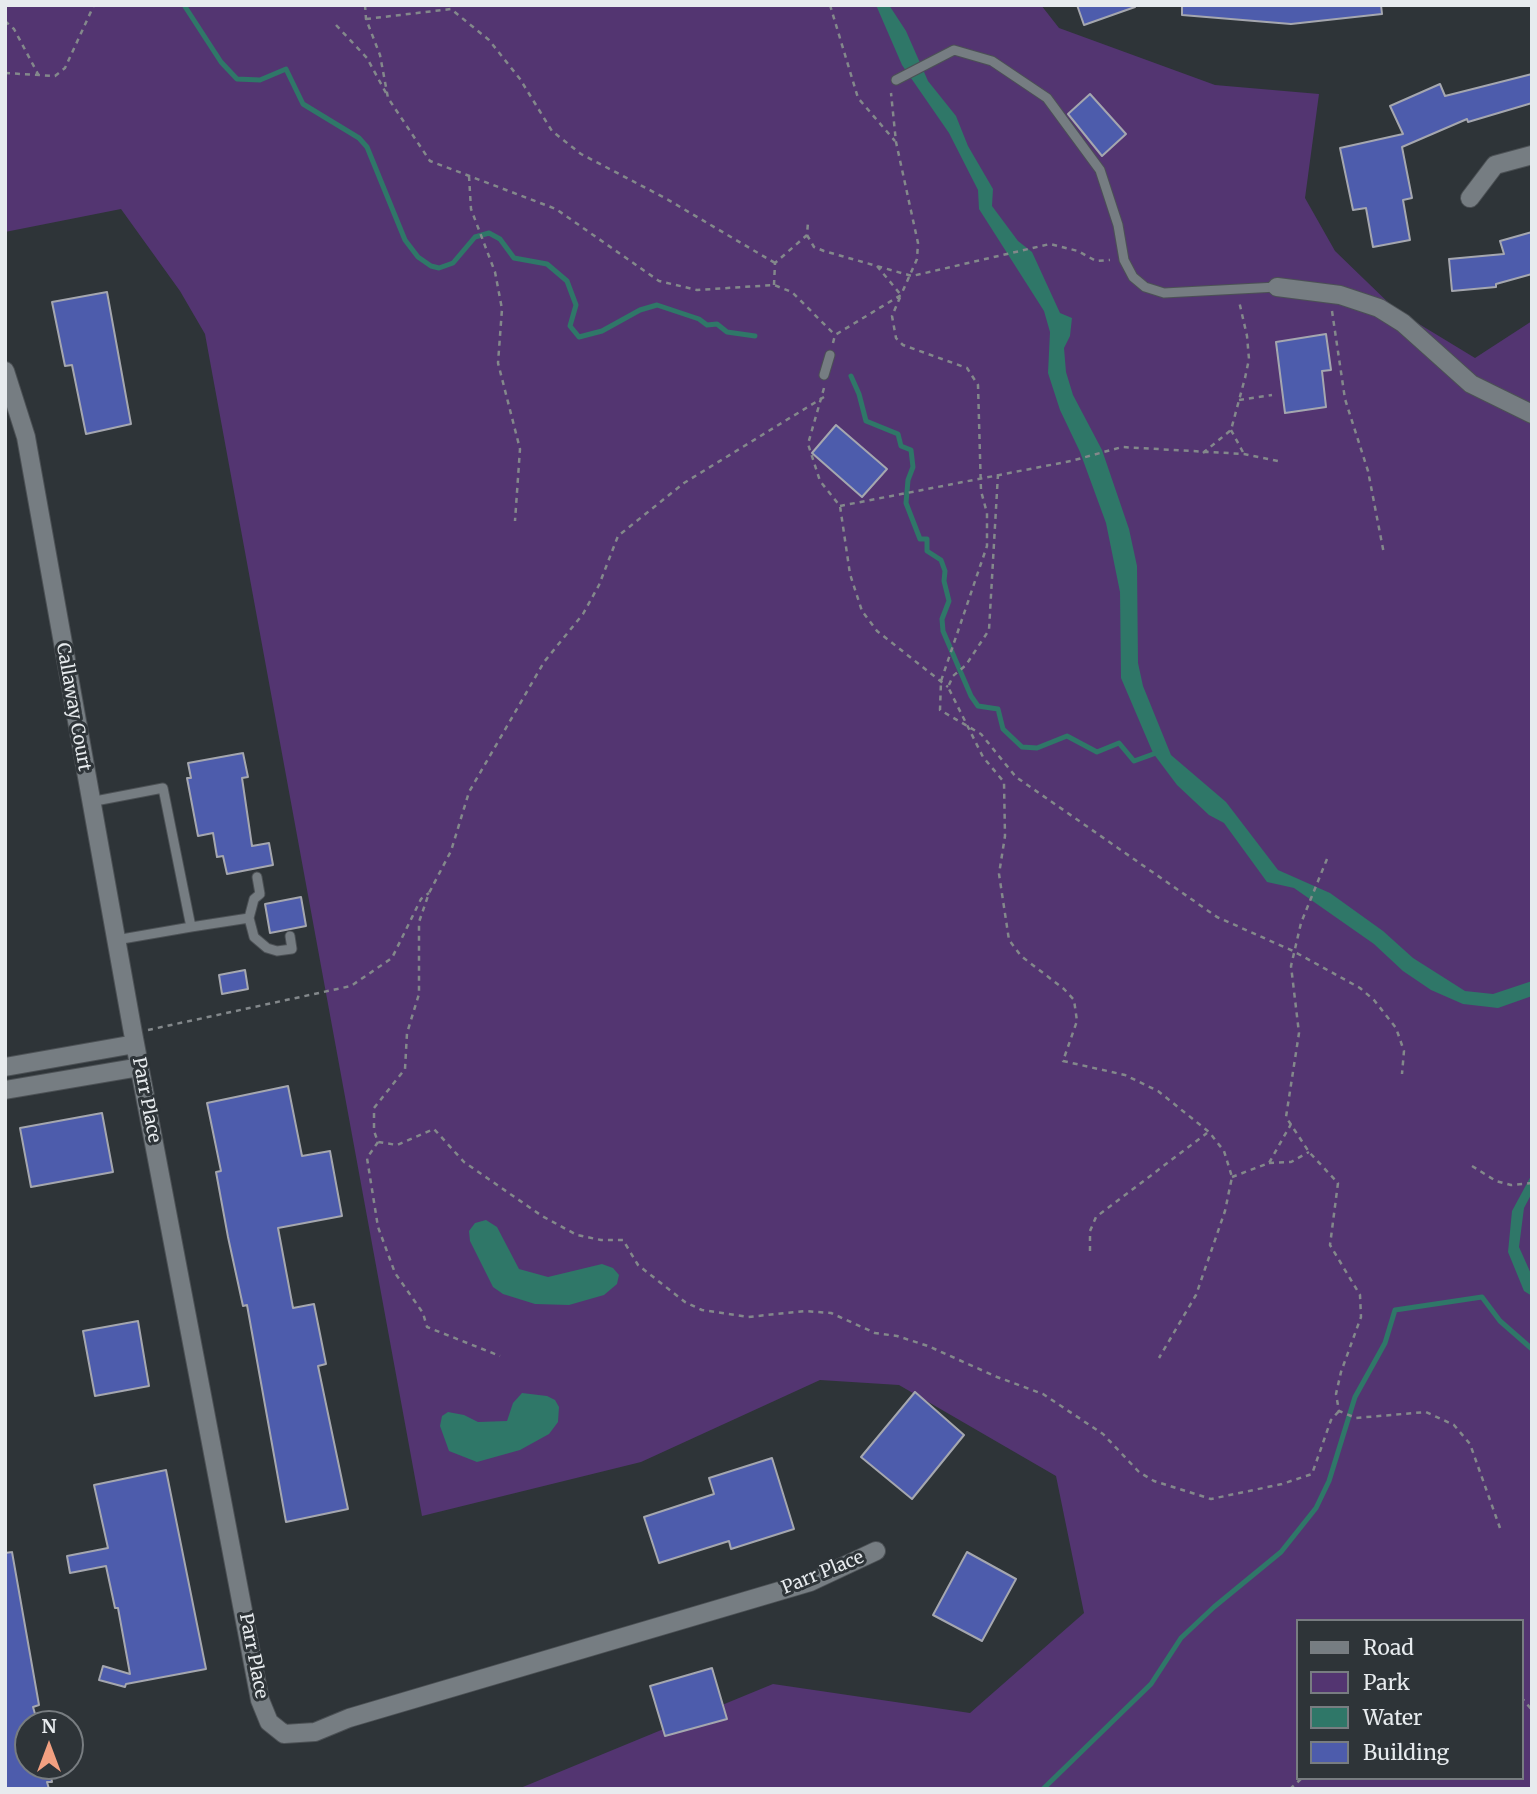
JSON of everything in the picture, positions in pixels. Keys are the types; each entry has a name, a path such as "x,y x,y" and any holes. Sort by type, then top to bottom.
{"street":[{"path":"1470,198 1495,165 1532,155"},
{"path":"1277,287 1330,293 1379,308 1403,323 1471,384 1532,414"},
{"name":"Callaway Court","path":"5,371 26,436 134,1038"},
{"path":"5,1067 134,1038"},
{"name":"Parr Place","path":"134,1038 260,1700 269,1722 284,1734 315,1732 349,1718 810,1582 876,1551"},
{"path":"5,1090 140,1067"}],"lane":[{"path":"896,80 954,50 992,61 1046,99 1100,170 1118,225 1124,260 1133,277 1145,287 1164,293 1277,287"},
{"path":"824,375 830,355"},
{"path":"90,802 163,788 191,927"},
{"path":"257,877 260,894 254,899 249,918 254,937 267,948 292,949 290,936"},
{"path":"116,940 249,918"}],"path":[{"path":"5,73 55,76 65,68 94,5"},
{"path":"365,5 366,19 380,55 388,98"},
{"path":"830,5 858,99 896,142"},
{"path":"366,19 451,9 489,40 520,79 552,131 581,155 665,198 775,263"},
{"path":"5,21 14,29 38,74"},
{"path":"337,25 367,58 388,98 430,161 556,209 659,281 697,290 774,285 792,292 835,335"},
{"path":"896,80 891,93 896,142 918,243 912,276 892,316 897,338 903,345 967,368 978,385 987,546 942,681 940,710 981,734 1016,777 1217,917 1293,951 1360,988 1382,1008 1396,1028 1404,1051 1402,1074"},
{"path":"469,176 471,209 495,272 502,309 498,363 520,449 515,521"},
{"path":"808,222 807,234 814,247 912,276 1050,244 1078,251 1096,261 1124,260"},
{"path":"774,285 775,263 807,234"},
{"path":"877,266 901,295"},
{"path":"1203,453 1231,430 1249,359 1247,335 1236,289"},
{"path":"1330,293 1345,399 1368,471 1384,554"},
{"path":"830,355 835,335 901,295"},
{"path":"824,375 824,397 808,444 820,481 840,506 850,574 862,611 877,631 948,687 983,757 1004,782 1005,836 999,874 1009,940 1021,956 1074,1000 1077,1021 1063,1060 1125,1075 1158,1091 1209,1132 1224,1151 1232,1177 1225,1211 1196,1296 1159,1358"},
{"path":"1239,400 1272,395"},
{"path":"378,1142 374,1131 374,1108 405,1069 407,1033 419,994 419,922 429,893 451,851 469,792 544,662 583,614 599,585 618,536 684,483 824,397"},
{"path":"1231,430 1244,454"},
{"path":"840,506 888,494 1071,461 1116,449 1244,454 1278,461"},
{"path":"948,687 953,676 966,665 989,630 998,474"},
{"path":"1327,859 1317,878 1293,951 1291,966 1299,1033 1286,1117 1309,1152 1338,1183 1330,1245 1360,1295 1361,1317 1352,1349 1340,1371 1336,1394 1340,1411"},
{"path":"134,1038 351,986 391,958 421,898 429,893"},
{"path":"1269,1163 1291,1124"},
{"path":"378,1142 397,1145 434,1129 464,1162 542,1216 577,1236 623,1240 638,1265 654,1280 693,1306 748,1317 805,1311 831,1313 875,1334 897,1336 928,1346 997,1377 1044,1394 1103,1434 1139,1472 1154,1481 1211,1499 1282,1484 1312,1474 1331,1420 1340,1411"},
{"path":"1090,1251 1090,1231 1096,1217 1209,1132"},
{"path":"378,1142 367,1158 378,1227 395,1273 423,1313 427,1327 500,1356"},
{"path":"1232,1177 1269,1163 1291,1161 1309,1152"},
{"path":"1472,1166 1485,1177 1511,1185 1532,1183"},
{"path":"1340,1411 1356,1418 1426,1412 1454,1425 1471,1444 1500,1528"}],"green space":[{"path":"5,5 1041,5 1059,28 1215,85 1319,94 1305,198 1335,251 1396,310 1475,358 1532,321 1532,1789 518,1789 773,1684 970,1713 1084,1613 1056,1476 899,1385 820,1380 641,1462 422,1516 205,334 180,291 121,209 5,232"}],"water":[{"path":"876,5 889,5 906,31 928,81 956,116 968,146 993,189 992,206 1018,241 1032,252 1060,313 1072,318 1070,336 1064,348 1066,372 1073,395 1102,450 1129,529 1137,566 1138,663 1143,686 1171,755 1226,802 1278,870 1330,893 1383,931 1413,958 1465,991 1493,994 1532,981 1532,996 1498,1008 1463,1004 1431,990 1403,971 1374,944 1294,888 1267,882 1224,823 1209,815 1177,785 1153,753 1121,678 1120,592 1106,523 1080,452 1060,410 1048,373 1050,332 1044,311 979,209 978,190 949,133 902,65"},
{"path":"1532,1174 1532,1193 1524,1208 1519,1247 1532,1276 1532,1296 1524,1291 1508,1252 1512,1211"},
{"path":"486,1220 497,1227 519,1269 548,1277 602,1264 613,1268 619,1275 617,1284 604,1295 569,1305 535,1304 503,1294 493,1287 470,1241 469,1231 475,1223"},
{"path":"522,1393 547,1396 555,1400 559,1407 558,1422 549,1434 520,1450 477,1462 449,1451 440,1426 442,1416 448,1412 464,1415 478,1422 507,1421 513,1403"}],"building":[{"path":"1077,5 1134,5 1135,7 1084,25"},
{"path":"1182,5 1381,5 1382,14 1291,24 1182,15"},
{"path":"1532,74 1532,103 1468,122 1467,119 1402,147 1412,198 1403,200 1410,240 1373,247 1366,208 1353,210 1340,148 1403,134 1390,106 1440,84 1445,96"},
{"path":"1090,94 1126,134 1102,156 1068,114"},
{"path":"1532,232 1532,274 1496,284 1496,287 1452,291 1449,259 1504,254 1500,241"},
{"path":"107,292 131,424 86,434 72,365 65,366 52,302"},
{"path":"1326,334 1331,370 1322,371 1326,407 1285,413 1276,342"},
{"path":"836,425 887,469 862,497 812,453"},
{"path":"243,753 248,777 242,778 252,846 269,843 273,865 227,874 223,856 217,857 213,833 198,836 187,778 191,778 188,763"},
{"path":"301,897 306,926 270,933 265,904"},
{"path":"245,970 248,989 222,994 219,975"},
{"path":"288,1086 302,1156 330,1151 342,1216 278,1228 293,1308 314,1304 326,1364 318,1366 348,1509 286,1522 247,1305 243,1306 228,1237 216,1172 221,1171 207,1103"},
{"path":"102,1113 113,1172 31,1187 20,1128"},
{"path":"138,1321 149,1386 95,1396 83,1331"},
{"path":"915,1392 964,1435 912,1499 861,1457"},
{"path":"772,1458 794,1529 731,1549 729,1541 659,1563 644,1517 714,1494 709,1478"},
{"path":"166,1470 206,1669 126,1684 125,1687 99,1680 103,1666 130,1674 118,1608 115,1608 106,1566 70,1573 67,1556 108,1548 94,1485"},
{"path":"12,1552 39,1705 33,1707 34,1710 14,1710 14,1780 52,1780 47,1782 49,1789 5,1789 5,1553"},
{"path":"967,1552 1016,1579 982,1641 933,1615"},
{"path":"712,1668 727,1719 665,1736 650,1686"}],"waterway":[{"path":"184,5 221,62 237,79 260,80 286,69 303,104 359,138 367,147 405,240 418,257 431,266 439,268 453,263 475,237 489,233 500,239 514,258 547,264 567,281 576,305 570,326 579,337 602,331 640,310 657,305 699,319 707,325 717,324 727,332 755,336"},
{"path":"851,376 866,421 898,434 901,446 911,450 913,467 908,480 906,503 920,539 927,539 927,551 941,560 945,571 944,581 949,601 942,619 943,631 971,696 978,706 998,709 1003,729 1022,747 1037,748 1067,736 1097,752 1119,743 1134,761 1159,752"},
{"path":"1043,1789 1151,1684 1181,1638 1281,1552 1316,1508 1329,1481 1355,1397 1385,1343 1395,1310 1482,1297 1500,1321 1532,1349"}]}
